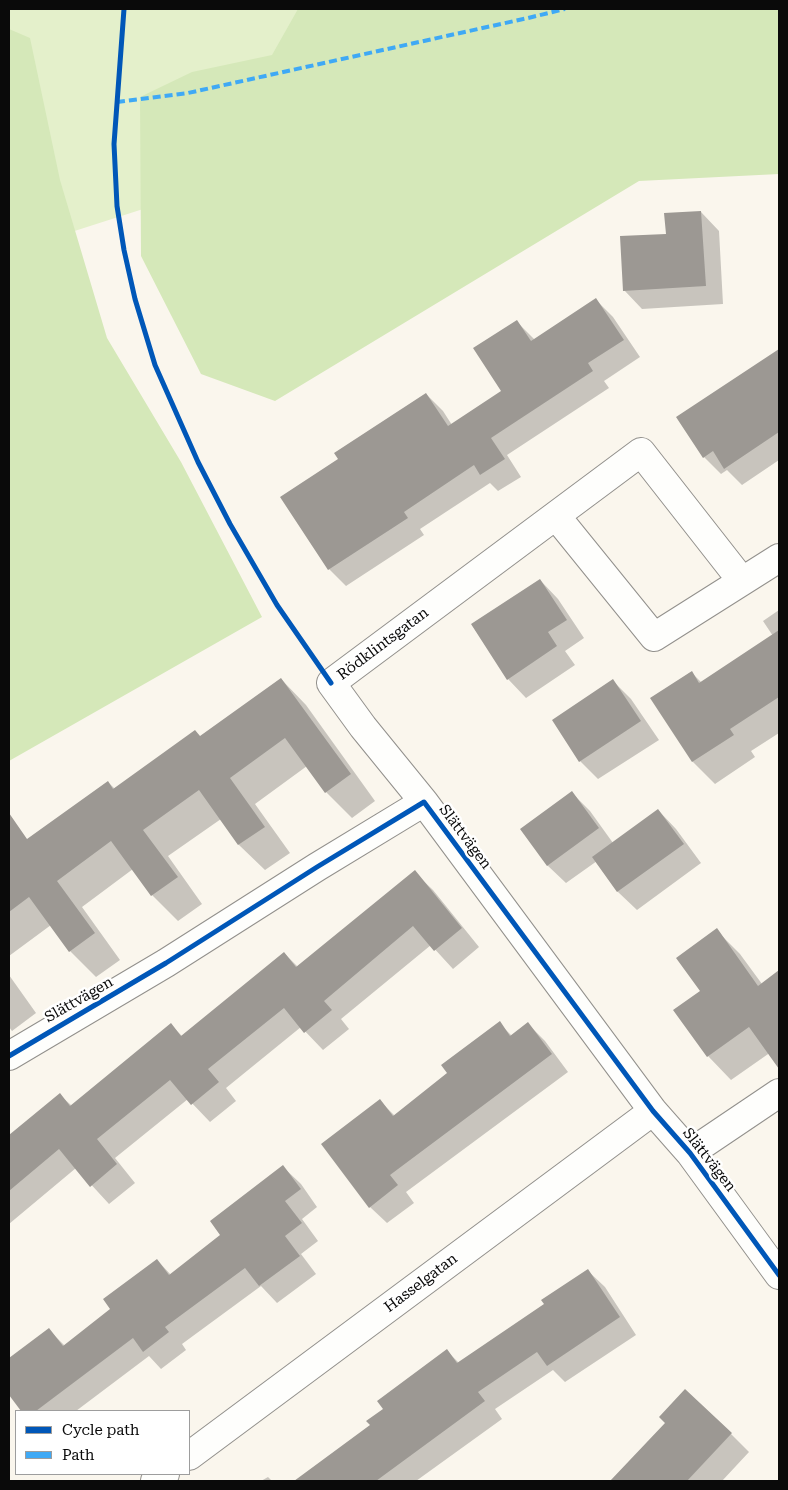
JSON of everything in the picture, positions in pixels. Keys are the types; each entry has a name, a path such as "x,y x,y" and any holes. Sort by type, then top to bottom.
{"street":[{"name":"Rödklintsgatan","path":"424,802 363,727 332,683 641,452 742,581"},
{"path":"556,516 654,637 779,558"},
{"name":"Slättvägen","path":"9,1056 166,963 316,867 424,802 652,1111 690,1153 779,1275"},
{"path":"690,1153 779,1093"},
{"name":"Hasselgatan","path":"190,1455 652,1111"}],"green space":[{"path":"9,9 399,9 296,160 9,252"},
{"path":"298,9 779,9 779,174 639,181 275,401 201,374 141,256 140,97 192,72 272,55"},
{"path":"9,29 30,38 60,180 107,338 181,462 262,617 9,761"}],"building":[{"path":"701,211 706,286 623,291 620,236 666,234 664,213"},
{"path":"596,298 624,340 588,363 593,371 491,438 505,459 480,475 474,465 404,512 408,518 328,570 280,497 338,459 334,453 426,393 448,426 501,391 473,348 517,320 531,341"},
{"path":"779,349 779,432 724,469 713,451 703,458 676,417"},
{"path":"540,579 567,620 548,632 557,646 507,680 471,624"},
{"path":"779,630 779,697 730,729 734,735 692,762 650,698 692,671 699,683"},
{"path":"281,678 351,774 325,793 285,738 230,778 265,827 238,845 199,790 143,830 178,877 151,896 111,841 57,881 95,933 69,952 29,897 9,912 9,813 27,839 108,781 113,789 195,730 200,736"},
{"path":"613,679 641,721 579,762 552,720"},
{"path":"572,791 599,828 547,866 520,829"},
{"path":"658,809 684,844 617,892 592,857"},
{"path":"415,870 462,928 434,951 413,926 324,1001 332,1010 304,1033 284,1008 208,1069 219,1082 191,1105 170,1080 97,1139 117,1164 90,1187 59,1149 9,1191 9,1135 60,1093 70,1106 171,1023 181,1036 284,952 296,967"},
{"path":"717,928 758,986 779,970 779,1069 749,1027 707,1057 673,1010 700,991 676,958"},
{"path":"500,1021 510,1036 528,1022 552,1054 390,1175 398,1185 369,1208 321,1144 380,1099 393,1116 447,1073 441,1065"},
{"path":"283,1165 301,1189 285,1201 302,1223 285,1236 300,1256 259,1286 245,1268 165,1327 169,1332 143,1352 133,1338 37,1410 20,1410 9,1395 9,1358 49,1328 63,1346 110,1309 103,1299 157,1259 169,1275 220,1235 210,1221"},
{"path":"588,1269 620,1317 547,1366 537,1352 478,1392 485,1401 376,1481 294,1481 370,1425 366,1421 383,1409 377,1401 447,1349 457,1363 544,1304 541,1300"},
{"path":"685,1389 732,1433 687,1481 610,1481 665,1423 659,1417"}],"marked path":[{"path":"117,102 188,93 565,9"}],"cycle path":[{"path":"124,9 114,144 117,206 135,299 155,365 198,462 230,524 277,605 331,683"},
{"path":"9,1056 166,963 317,867 424,802 653,1111 690,1153 779,1275"}]}
